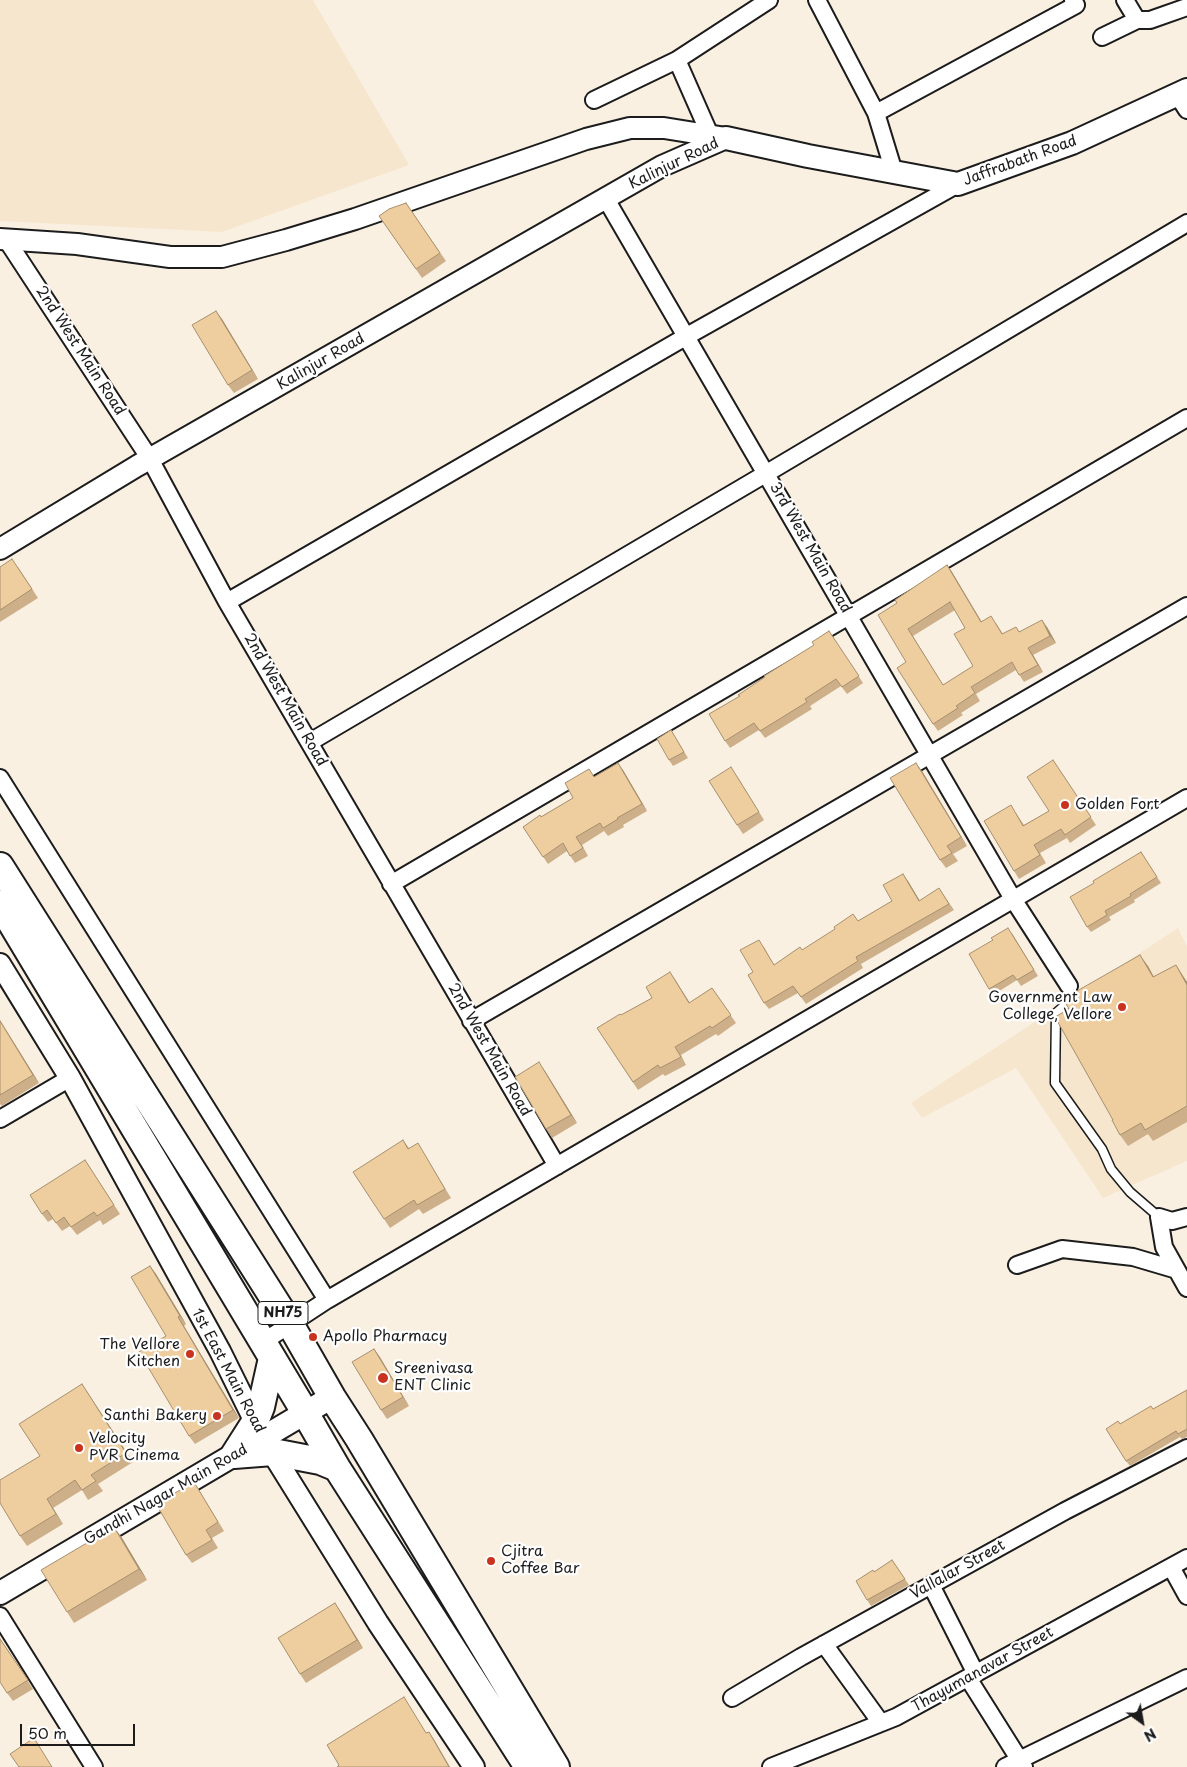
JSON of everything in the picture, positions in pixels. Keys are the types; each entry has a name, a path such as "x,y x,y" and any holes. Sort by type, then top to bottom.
{"highway":[{"name":"NH75","path":"0,866 290,1324 329,1392 556,1767"},
{"name":"NH75","path":"0,904 303,1408 337,1468 528,1767"},
{"path":"268,1350 255,1439 337,1468"}],"main road":[{"name":"Jaffrabath Road","path":"718,137 958,184 1072,143 1183,98"},
{"name":"Gandhi Nagar Main Road","path":"0,1593 255,1439 329,1392"},
{"path":"0,1583 255,1439"}],"street":[{"path":"594,100 677,60 769,0"},
{"path":"817,0 876,112 894,172"},
{"path":"876,112 1076,5 1073,0"},
{"path":"1125,0 1137,20"},
{"path":"1102,37 1137,20 1150,20 1187,7"},
{"path":"677,60 718,137"},
{"name":"Kalinjur Road","path":"3,239 77,244 170,257 222,256 286,240 355,219 586,139 630,128 664,128 718,137"},
{"name":"Kalinjur Road","path":"0,549 150,459 662,166 718,137"},
{"path":"227,602 687,336 958,184"},
{"name":"3rd West Main Road","path":"606,199 1013,899 1069,986"},
{"path":"310,742 767,474 1187,223"},
{"name":"2nd West Main Road","path":"3,239 150,459 227,602 310,742 390,884 557,1166"},
{"path":"390,884 1187,418"},
{"path":"471,1021 1187,606"},
{"path":"0,778 328,1300"},
{"path":"268,1350 290,1324 328,1300 1187,798"},
{"name":"1st East Main Road","path":"0,964 70,1078 220,1351 255,1439 474,1767"},
{"path":"0,1119 70,1078"},
{"path":"1187,1217 1172,1221 1159,1217 1164,1247 1187,1288"},
{"path":"1017,1265 1062,1248 1133,1257 1177,1270"},
{"name":"Vallalar Street","path":"732,1698 824,1644 1065,1510 1187,1448"},
{"name":"Thayumanavar Street","path":"771,1767 896,1717 1187,1558"},
{"path":"1171,1567 1187,1596"},
{"path":"931,1585 972,1676 1017,1765 1187,1678"},
{"path":"0,1616 94,1767"},
{"path":"824,1644 881,1723"}],"lane":[{"path":"1069,986 1075,996 1056,1013 1055,1083 1102,1149 1112,1169 1130,1192 1159,1217"}],"shaded area":[{"path":"0,0 313,0 409,165 222,232 0,221"},
{"name":"Government Law College, Vellore","path":"1178,928 1187,946 1187,1161 1103,1198 1016,1068 922,1118 911,1103"}],"building":[{"path":"406,203 440,253 416,269 379,216 389,209"},
{"path":"216,311 252,370 228,385 192,325"},
{"path":"12,559 32,589 0,610 0,567"},
{"path":"947,565 981,622 991,616 1002,634 1016,627 1019,632 1042,620 1050,636 1028,648 1038,665 1019,675 1012,662 971,687 975,693 956,706 958,708 933,724 897,668 906,662 878,615 897,603 895,600","holes":["950,602 965,628 954,634 973,666 943,685 908,629"]},
{"path":"829,631 859,676 842,687 836,679 805,699 807,702 760,731 754,723 725,741 709,714 740,696 738,695 764,676 814,645 812,642"},
{"path":"671,730 684,752 669,760 657,739"},
{"path":"1053,760 1091,817 1065,835 1061,829 1034,845 1040,855 1014,871 984,821 1011,805 1023,826 1049,811 1027,777"},
{"path":"618,763 642,804 603,828 600,823 576,837 583,848 570,856 563,843 543,857 523,827 540,815 541,817 573,798 565,783 589,769 594,777"},
{"path":"916,763 961,837 947,846 952,853 940,860 890,778"},
{"path":"731,767 759,812 737,825 709,781"},
{"path":"1141,852 1157,877 1130,894 1131,896 1105,911 1107,915 1087,927 1070,897"},
{"path":"903,874 919,901 939,888 949,904 856,957 858,961 801,997 793,986 764,1003 748,975 753,972 740,950 759,940 774,965 800,947 802,950 835,929 834,927 853,914 858,921 892,901 883,885"},
{"path":"1008,928 1034,970 1017,980 1013,975 989,989 969,954 993,940 991,938"},
{"path":"1140,955 1153,977 1176,965 1187,985 1187,1106 1145,1130 1141,1123 1120,1135 1055,1017 1069,1009 1063,999"},
{"path":"670,972 689,1003 712,988 731,1015 712,1028 710,1026 675,1047 681,1057 660,1068 658,1065 633,1082 597,1028 652,998 646,987"},
{"path":"0,1021 33,1075 0,1095"},
{"path":"539,1062 571,1115 546,1129 515,1077"},
{"path":"403,1140 408,1149 418,1143 445,1189 417,1205 414,1200 384,1219 353,1172"},
{"path":"85,1160 114,1205 97,1216 94,1212 71,1227 64,1217 56,1223 47,1210 42,1214 30,1195"},
{"path":"150,1266 233,1410 189,1436 139,1352 166,1336 131,1277"},
{"path":"374,1349 403,1397 381,1410 352,1362"},
{"path":"82,1384 126,1453 91,1475 96,1481 82,1490 75,1480 47,1499 56,1514 20,1536 0,1503 0,1480 40,1456 19,1424"},
{"path":"1187,1390 1187,1429 1178,1434 1176,1431 1126,1461 1106,1429 1118,1421 1120,1424 1151,1406 1153,1409"},
{"path":"194,1482 218,1522 206,1530 212,1540 186,1555 156,1504"},
{"path":"114,1527 139,1569 67,1612 41,1570"},
{"path":"892,1560 905,1579 867,1600 856,1581"},
{"path":"335,1603 357,1640 300,1674 278,1638"},
{"path":"0,1639 28,1680 7,1693 0,1682"},
{"path":"404,1697 426,1733 429,1732 449,1767 337,1767 339,1765 327,1745"},
{"path":"34,1738 52,1767 19,1767 10,1754"}],"place":[{"name":"Golden Fort","path":"1065,805"},
{"name":"Government Law College, Vellore","path":"1122,1007"},
{"name":"Apollo Pharmacy","path":"313,1337"},
{"name":"The Vellore Kitchen","path":"190,1354"},
{"name":"Sreenivasa ENT Clinic","path":"383,1378"},
{"name":"Santhi Bakery","path":"217,1416"},
{"name":"Velocity PVR Cinema","path":"79,1448"},
{"name":"Cjitra Coffee Bar","path":"491,1561"}]}
